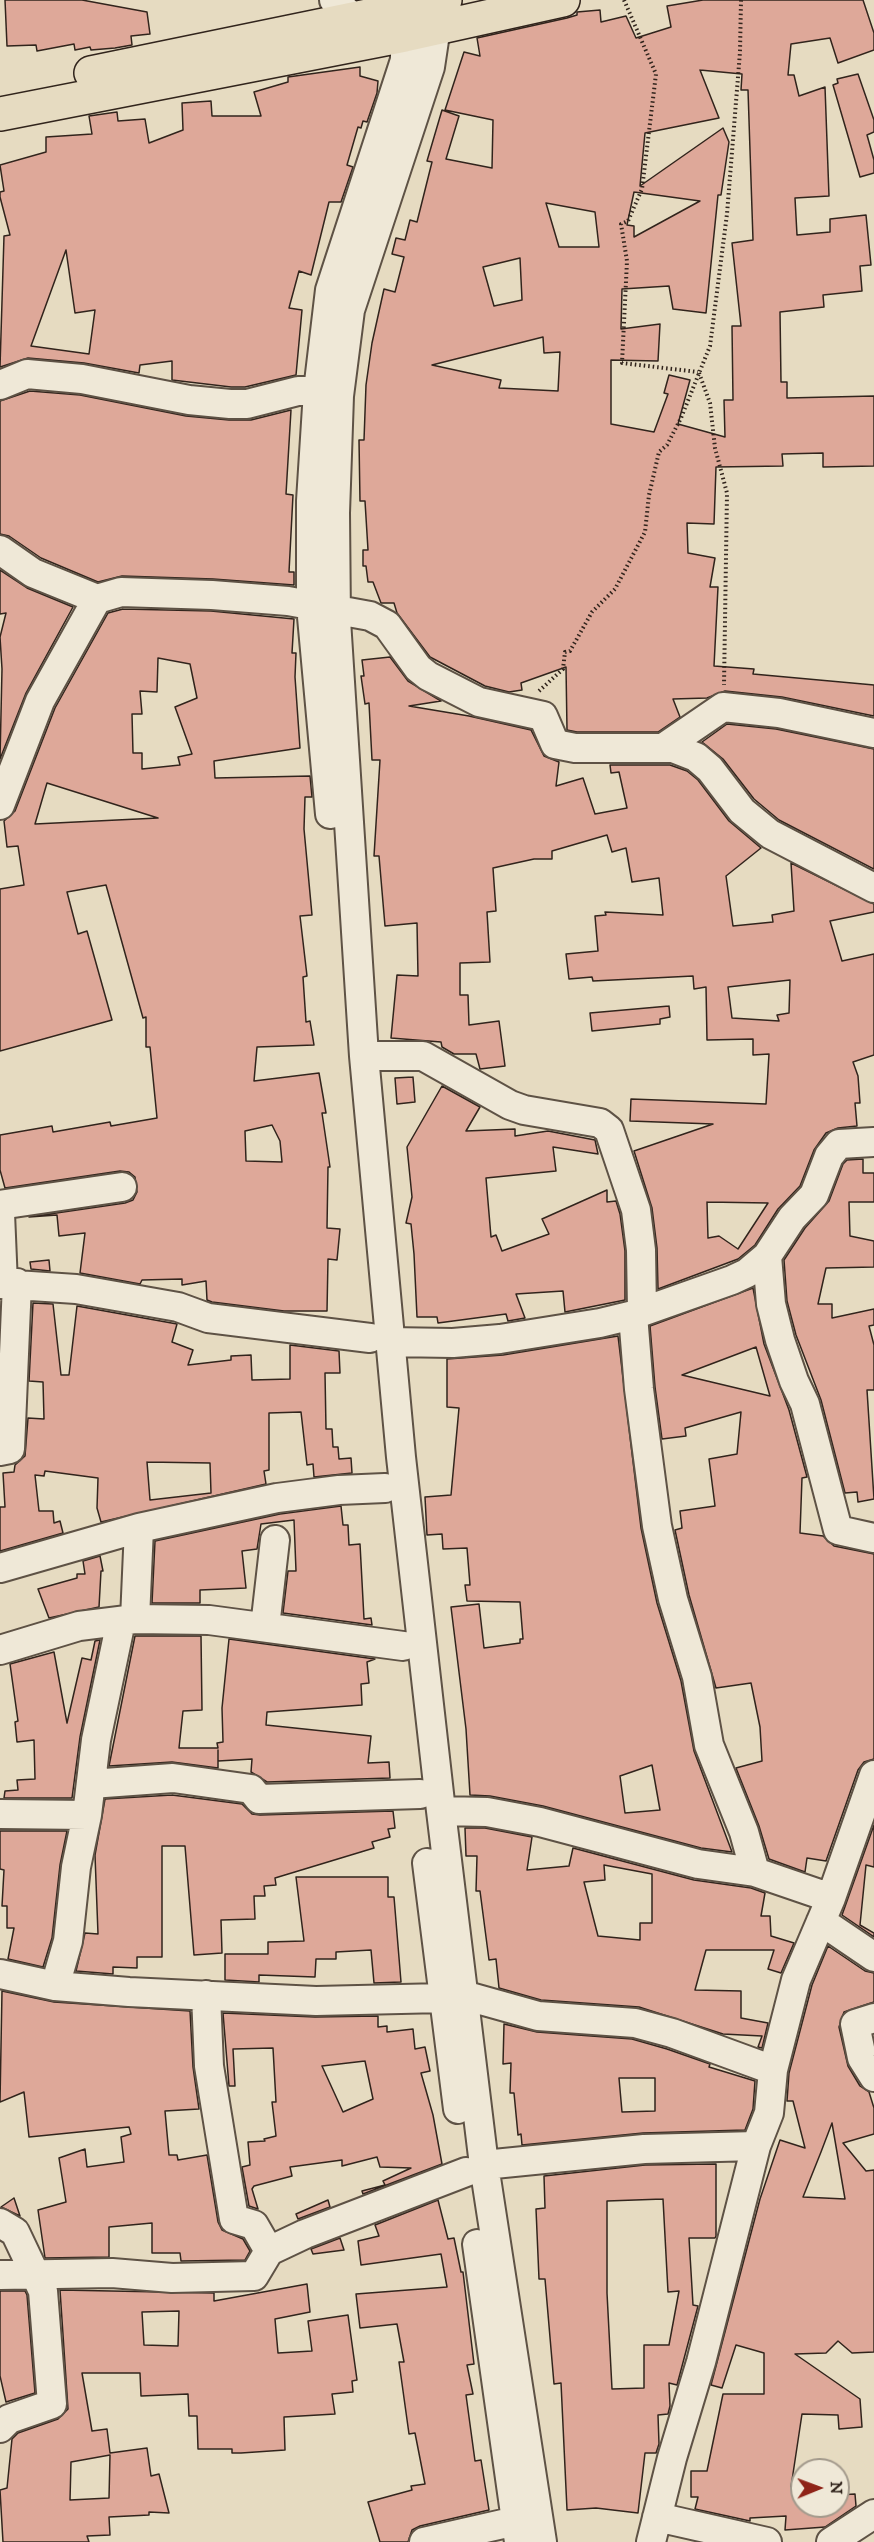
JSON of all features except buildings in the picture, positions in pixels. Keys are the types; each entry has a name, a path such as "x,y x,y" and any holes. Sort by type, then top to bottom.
{"main road":[{"path":"0,114 402,22 438,10 563,0"},
{"path":"0,92 344,9 402,22"}],"street":[{"path":"424,2542 517,2531 430,1803 380,1340 328,784 324,607 335,513 339,396 350,310 371,237 430,67 438,10"},
{"path":"402,22 405,60 330,290 318,391 311,501 324,607 364,1056 380,1340 385,1488 403,1646 430,1803"},
{"path":"0,385 27,374 82,379 189,400 230,404 247,404 298,392 318,391"},
{"path":"0,550 33,573 97,598 121,592 148,592 288,601 380,620 418,668 428,676 479,702 520,709 543,716 555,744 574,748 663,748 696,757 710,769 742,811 770,834 874,888"},
{"path":"0,805 40,702 97,598"},
{"path":"663,748 723,707 779,713 874,733"},
{"path":"364,1056 423,1056 510,1105 524,1110 600,1123 609,1130 636,1210 641,1250 637,1312 639,1389 657,1526 673,1599 697,1677 709,1745 744,1832 755,1872"},
{"path":"7,1284 76,1290 178,1307 208,1318 380,1340 453,1343 500,1340 637,1312 747,1273 767,1256 792,1218 814,1195 829,1156 840,1144 874,1142"},
{"path":"0,1205 122,1187"},
{"path":"0,1214 7,1284 10,1449 0,1451"},
{"path":"767,1256 771,1304 780,1340 794,1381 805,1404 838,1530 874,1538"},
{"path":"0,1568 139,1528 277,1498 339,1490 385,1488"},
{"path":"55,1986 68,1941 76,1867 87,1815 96,1740 128,1619 139,1528"},
{"path":"266,1627 275,1540"},
{"path":"0,1650 79,1626 128,1619 209,1620 403,1646"},
{"path":"767,2542 654,2530 701,2362 756,2146 769,2113 773,2070 796,1980 826,1910 874,1775"},
{"path":"91,1784 173,1778 251,1789 259,1799 430,1803 540,1822 698,1864 755,1872 826,1910 874,1957"},
{"path":"0,1814 87,1815"},
{"path":"0,1974 55,1986 316,2001 453,1996 538,2016 635,2023 672,2033 773,2070"},
{"path":"206,1995 209,2066 234,2218 254,2225 269,2251"},
{"path":"874,2018 855,2024 862,2058 874,2077"},
{"path":"0,2275 36,2276 73,2273 172,2278 254,2276 269,2251 305,2234 475,2168 644,2149 756,2146"},
{"path":"475,2168 542,2542"},
{"path":"0,2223 15,2232 43,2291 52,2404 9,2419 0,2428"},
{"path":"831,2542 874,2514"}],"path":[{"path":"624,0 656,74 642,189 628,221 621,224 627,261 622,363 698,372"},
{"path":"520,709 562,669 565,652 570,651 592,612 615,589 645,532 649,495 659,452 666,445 681,418 710,346 727,214 740,52 741,0"},
{"path":"698,372 710,403 714,448 727,493 723,707"}]}
